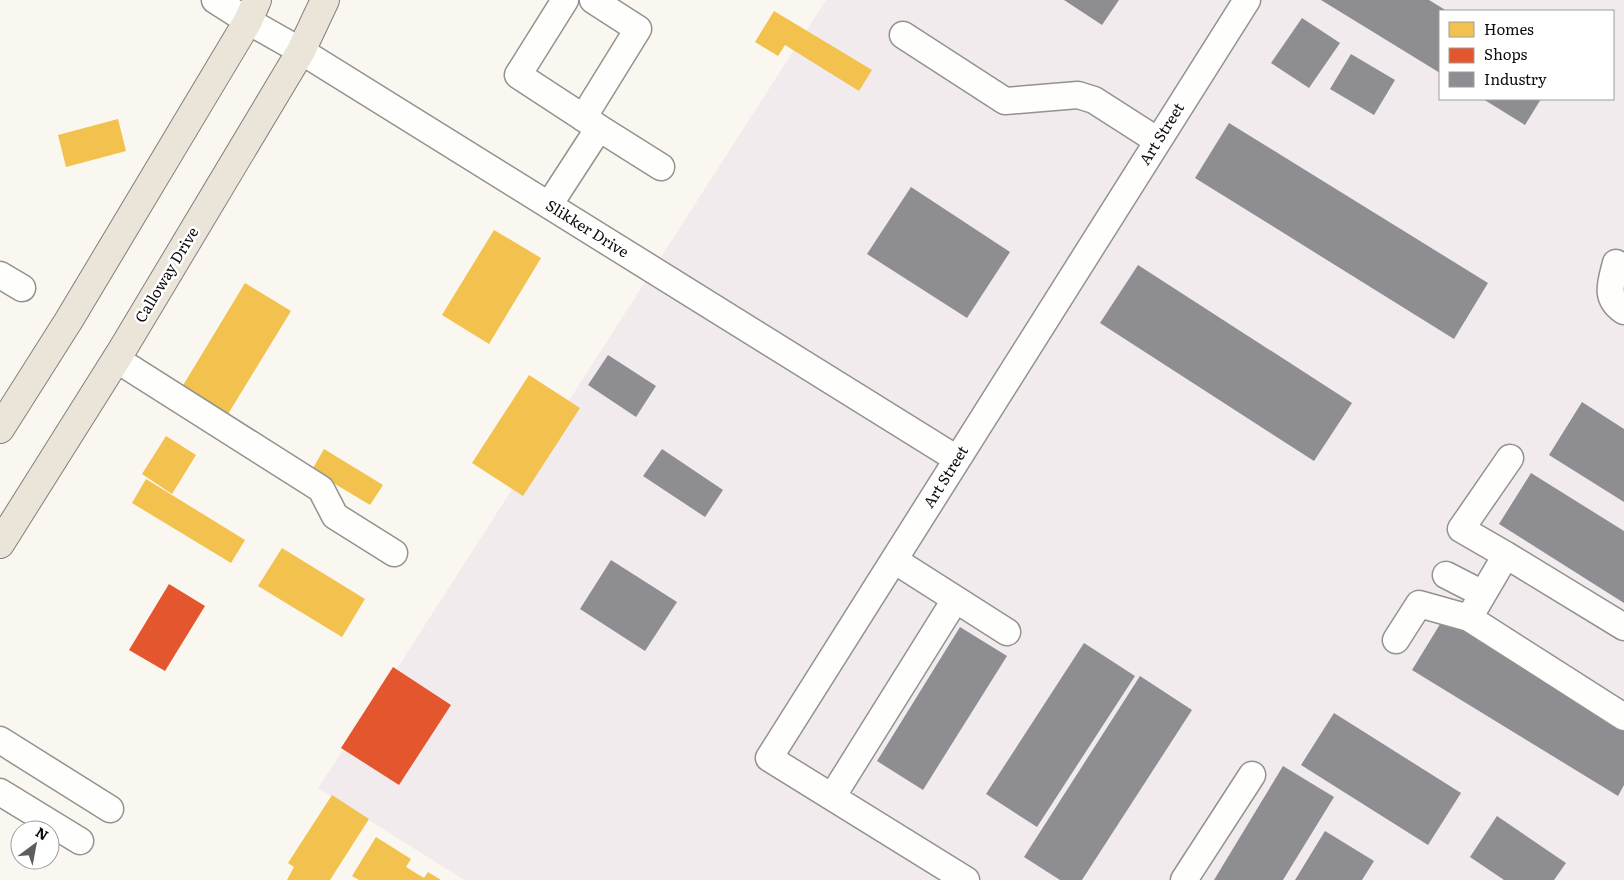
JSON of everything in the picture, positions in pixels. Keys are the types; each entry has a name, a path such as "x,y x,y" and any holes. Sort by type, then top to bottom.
{"main road":[{"name":"Calloway Drive","path":"0,544 116,359 301,51 325,0"},
{"path":"0,429 68,320 253,10"}],"street":[{"name":"Slikker Drive","path":"215,0 253,10 301,51 957,459"},
{"path":"565,0 518,75 661,167"},
{"path":"549,205 638,29 593,0"},
{"name":"Art Street","path":"966,880 769,758 1247,0"},
{"path":"903,35 1005,101 1078,95 1094,100 1158,141"},
{"path":"1616,263 1610,289 1615,305 1624,311"},
{"path":"0,274 22,288"},
{"path":"116,359 321,488 335,516 394,553"},
{"path":"1510,458 1461,529 1624,627"},
{"path":"1469,618 1506,555"},
{"path":"894,560 1008,632"},
{"path":"1446,575 1483,594"},
{"path":"832,797 956,600"},
{"path":"1396,640 1419,604 1469,618 1624,717"},
{"path":"0,740 110,809"},
{"path":"1184,880 1252,775"},
{"path":"0,792 80,841"}],"shaded area":[{"path":"826,0 1624,0 1624,880 464,880 318,788 389,681"}],"building: Homes":[{"path":"774,11 872,70 859,91 785,45 778,56 755,42"},
{"path":"118,119 126,151 66,167 58,135"},
{"path":"494,230 541,258 489,344 442,315"},
{"path":"245,283 291,311 228,414 182,387"},
{"path":"529,375 580,408 523,496 472,463"},
{"path":"166,436 196,455 172,494 142,474"},
{"path":"324,449 383,485 370,505 312,470"},
{"path":"146,479 245,540 231,563 132,503"},
{"path":"282,548 365,599 342,637 258,586"},
{"path":"332,795 369,819 330,880 287,880 294,867 288,863"},
{"path":"376,837 411,859 406,867 424,878 428,872 441,880 359,880 352,876"}],"building: Shops":[{"path":"169,584 205,606 165,671 129,650"},
{"path":"393,667 451,705 399,785 341,748"}],"building: Industry":[{"path":"1064,0 1119,0 1102,25"},
{"path":"1321,0 1429,0 1445,10 1439,10 1439,72"},
{"path":"1302,18 1340,43 1309,88 1271,63"},
{"path":"1351,54 1395,80 1374,115 1330,89"},
{"path":"1485,100 1540,100 1525,125"},
{"path":"1229,123 1488,283 1454,339 1195,178"},
{"path":"911,187 1010,252 967,318 867,254"},
{"path":"1138,265 1352,403 1314,461 1100,323"},
{"path":"608,355 656,386 636,417 588,385"},
{"path":"1582,402 1624,429 1624,502 1549,455"},
{"path":"662,449 723,490 705,517 643,476"},
{"path":"1531,473 1624,531 1624,603 1499,524"},
{"path":"611,560 677,602 645,651 580,609"},
{"path":"1445,616 1624,726 1624,785 1618,796 1412,670"},
{"path":"960,627 1007,656 923,790 877,761"},
{"path":"1084,643 1135,676 1037,827 986,794"},
{"path":"1140,676 1192,710 1082,880 1060,880 1024,857"},
{"path":"1334,713 1461,793 1428,845 1301,765"},
{"path":"1283,766 1334,797 1283,880 1214,880"},
{"path":"1497,816 1566,863 1554,880 1504,880 1470,857"},
{"path":"1325,831 1374,861 1362,880 1295,880"}]}
